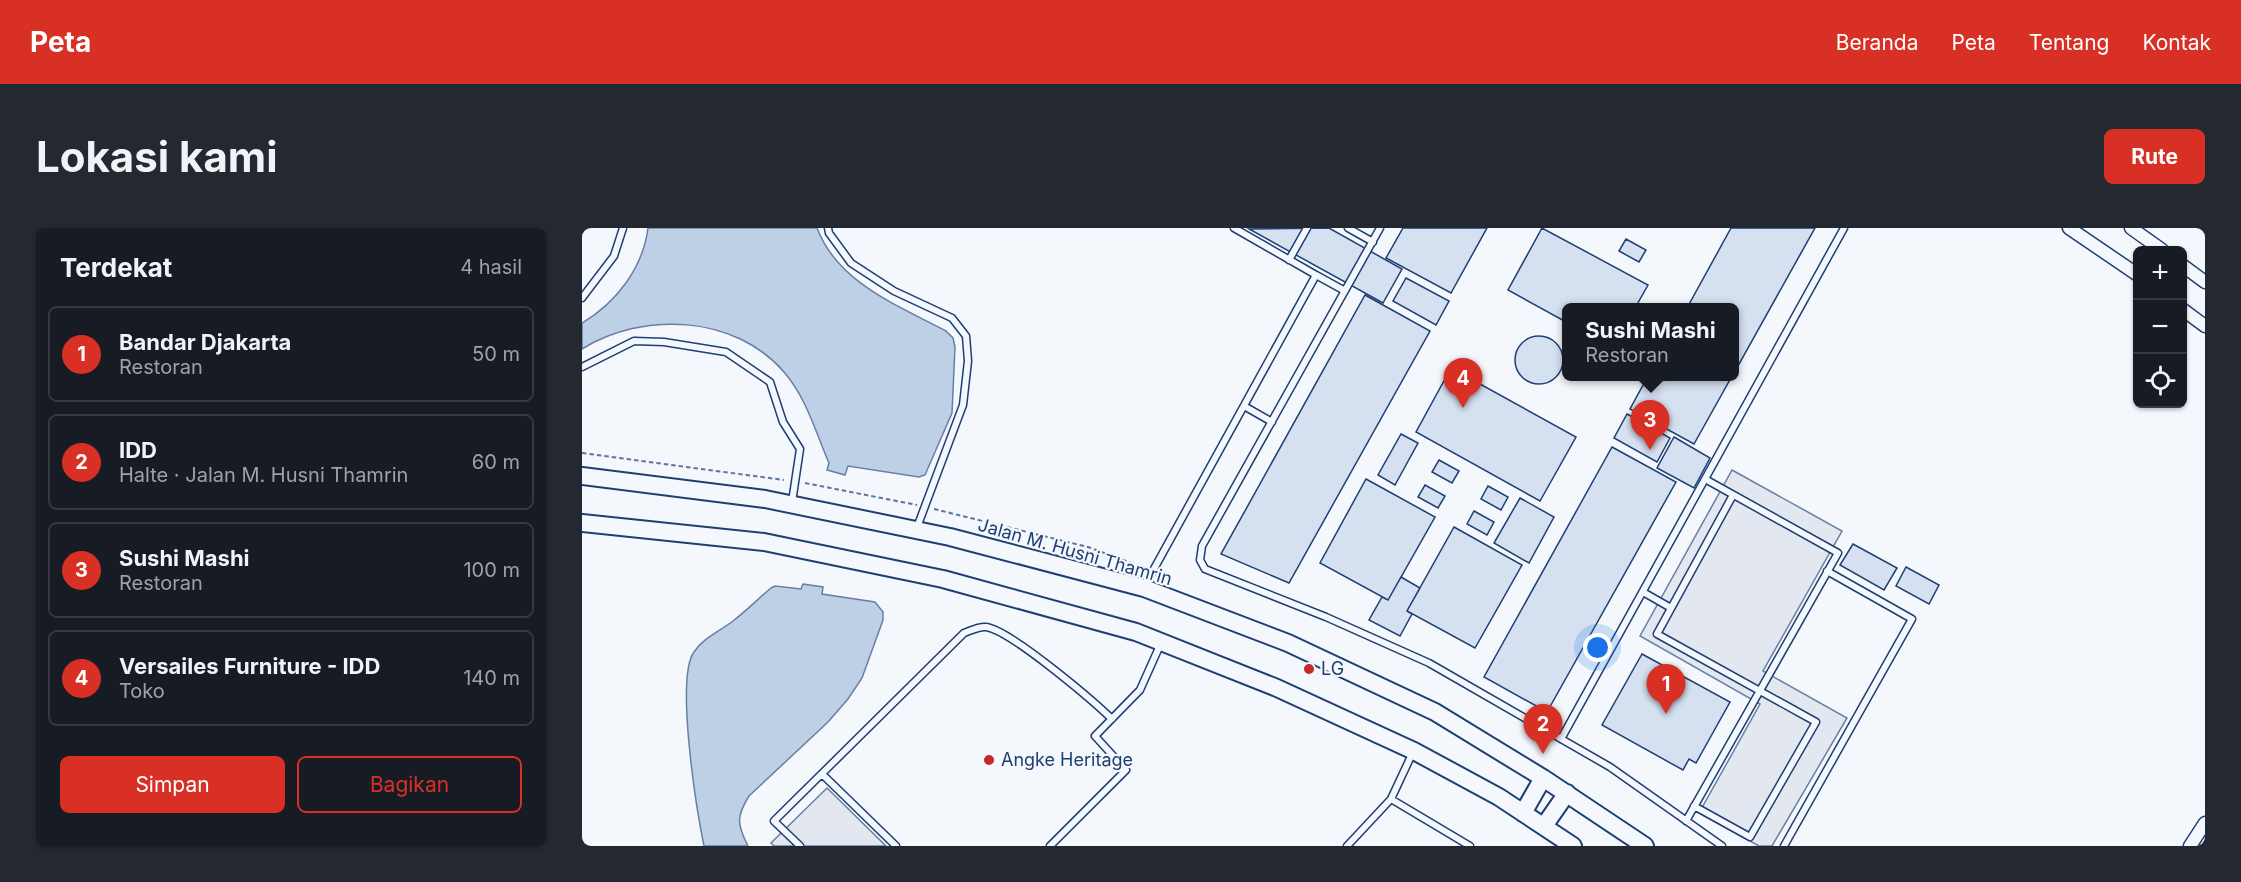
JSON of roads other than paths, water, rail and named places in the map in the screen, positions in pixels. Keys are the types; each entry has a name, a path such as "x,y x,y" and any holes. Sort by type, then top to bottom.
{"main road":[{"name":"Jalan M. Husni Thamrin","path":"582,476 791,504 961,540 1144,588 1288,643 1435,712 1543,777 1645,846"},
{"path":"582,523 764,542 943,579 1136,632 1277,688 1414,752 1499,797 1545,826 1564,842"},
{"path":"1523,813 1543,777"},
{"path":"1545,826 1567,793"}],"street":[{"path":"2069,228 2133,271"},
{"path":"2131,228 2154,246"},
{"path":"2187,269 2205,282"},
{"path":"2187,313 2205,326"},
{"path":"2190,846 2205,823"}],"lane":[{"path":"582,297 614,256 623,228"},
{"path":"828,228 829,233 851,263 894,291 952,318 966,336 968,360 963,405 916,530"},
{"path":"1234,228 1345,291"},
{"path":"1289,260 1307,228"},
{"path":"1348,228 1373,242"},
{"path":"1380,228 1202,546 1200,560 1205,569 1326,617 1429,663 1610,767 1722,846"},
{"path":"1561,739 1844,228"},
{"path":"1144,588 1316,275"},
{"path":"582,367 634,341 664,342 726,352 770,382 783,422 800,449 791,504"},
{"path":"1244,406 1272,422"},
{"path":"1686,821 1838,553 1705,479"},
{"path":"1694,806 1750,837 1816,722 1657,634 1733,495"},
{"path":"1784,846 1912,619 1827,571"},
{"path":"1642,592 1671,608"},
{"path":"800,846 774,821 964,633 984,626 1006,635 1090,699 1112,719"},
{"path":"1050,846 1125,770 1095,736 1140,690 1161,642"},
{"path":"1347,846 1391,799 1414,752"},
{"path":"822,774 896,846"},
{"path":"1391,799 1470,846"}],"water":[{"path":"648,228 817,228 839,264 854,278 889,301 946,331 953,338 955,347 952,413 925,475 919,477 848,466 845,475 827,470 829,463 815,428 792,382 764,353 740,339 715,330 688,325 660,325 632,329 606,337 582,349 582,323 617,295 626,283 640,257"},
{"path":"803,584 823,587 822,594 875,602 883,612 883,620 862,678 828,722 749,796 739,821 748,846 704,846 693,777 687,716 689,666 694,652 702,643 733,621 771,588 775,586 801,589"}],"place":[{"name":"Versailes Furniture - IDD","path":"1463,408"},
{"name":"Sushi Mashi","path":"1650,450"},
{"name":"LG","path":"1309,669"},
{"name":"Bandar Djakarta","path":"1666,714"},
{"name":"IDD","path":"1543,754"},
{"name":"Angke Heritage","path":"989,760"}]}
